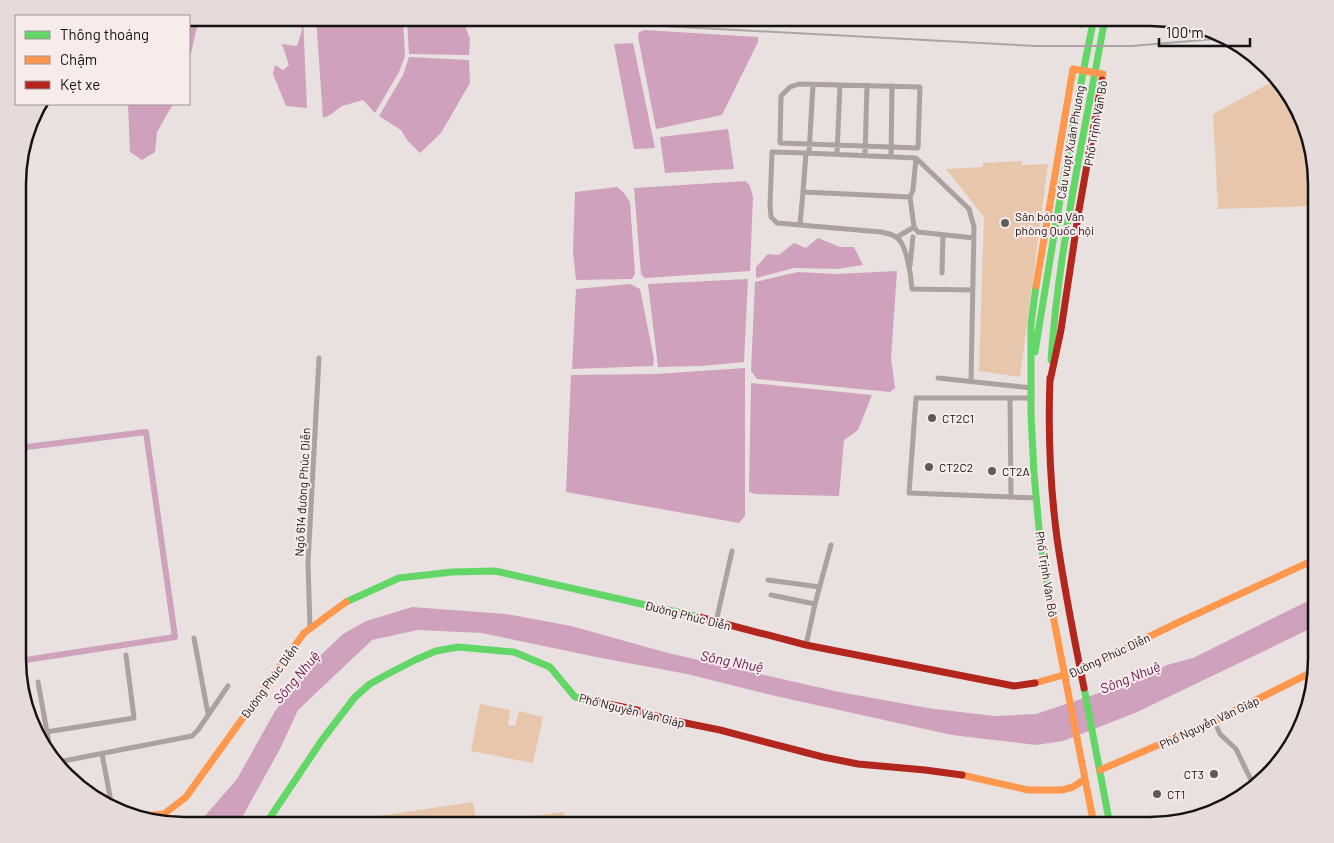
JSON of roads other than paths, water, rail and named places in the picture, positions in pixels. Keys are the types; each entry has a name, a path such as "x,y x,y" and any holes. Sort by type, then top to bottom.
{"street":[{"name":"Cầu vượt Xuân Phương","path":"1040,325 1058,208 1092,26"},
{"name":"Cầu vượt Xuân Phương","path":"1053,328 1070,210 1104,26"},
{"name":"Phố Trịnh Văn Bô","path":"1050,381 1061,330 1077,219 1103,74 1073,69 1037,278 1032,324 1031,415 1040,539 1092,816"},
{"path":"799,84 840,85 920,87 918,148 780,143 781,96 790,87 799,84"},
{"path":"800,224 807,153 810,144 813,85"},
{"path":"837,154 840,85"},
{"path":"865,156 867,85"},
{"path":"891,157 892,86"},
{"path":"910,269 903,246 897,237 881,232 777,223 771,217 770,205 772,152 916,158 968,209 974,227 971,382"},
{"path":"916,158 913,190 910,197 914,227 918,232 974,238"},
{"path":"804,192 910,197"},
{"path":"897,237 914,227"},
{"path":"903,246 918,232"},
{"path":"942,274 943,235"},
{"path":"913,237 910,269 912,289 973,290"},
{"name":"Phố Trịnh Văn Bô","path":"1032,367 1040,325"},
{"name":"Phố Trịnh Văn Bô","path":"1053,328 1049,424 1052,494 1066,596 1108,816"},
{"name":"Ngõ 614 đường Phúc Diễn","path":"310,628 308,563 319,358"},
{"path":"938,378 1032,388"},
{"path":"1032,398 916,398 909,493 1036,498"},
{"path":"1010,398 1011,497"},
{"path":"806,645 830,545"},
{"path":"716,622 732,552"},
{"name":"Đường Phúc Diễn","path":"161,814 186,797 304,633 343,603 399,578 452,572 495,571 670,610 806,645 1014,686 1038,683 1081,670 1307,563"},
{"path":"768,580 820,587"},
{"path":"771,596 815,604"},
{"path":"194,638 208,714"},
{"name":"Phố Nguyễn Văn Giáp","path":"271,817 322,740 355,697 370,684 414,660 436,650 458,647 514,652 533,659 550,667 575,697 720,730 823,757 858,764 925,770 1028,790 1062,790 1073,787 1085,779"},
{"path":"46,732 134,718 126,655"},
{"name":"Phố Nguyễn Văn Giáp","path":"1100,770 1214,721 1306,675"},
{"path":"38,682 47,738"},
{"path":"64,761 192,736 228,686"},
{"path":"1214,721 1220,734 1236,749 1251,780"},
{"path":"102,754 111,799"}],"waterway":[{"path":"26,447 146,432 175,637 26,660"}],"railway":[{"path":"672,26 1036,46 1132,46 1211,39"}],"place":[{"name":"Sân bóng Văn phòng Quốc hội","path":"1005,223"},
{"name":"CT2C1","path":"932,418"},
{"name":"CT2C2","path":"929,467"},
{"name":"CT2A","path":"992,471"},
{"name":"CT3","path":"1214,774"},
{"name":"CT1","path":"1157,794"}],"water label":[{"name":"Sông Nhuệ","path":"732,661"},
{"name":"Sông Nhuệ","path":"296,677"},
{"name":"Sông Nhuệ","path":"1130,677"}]}
